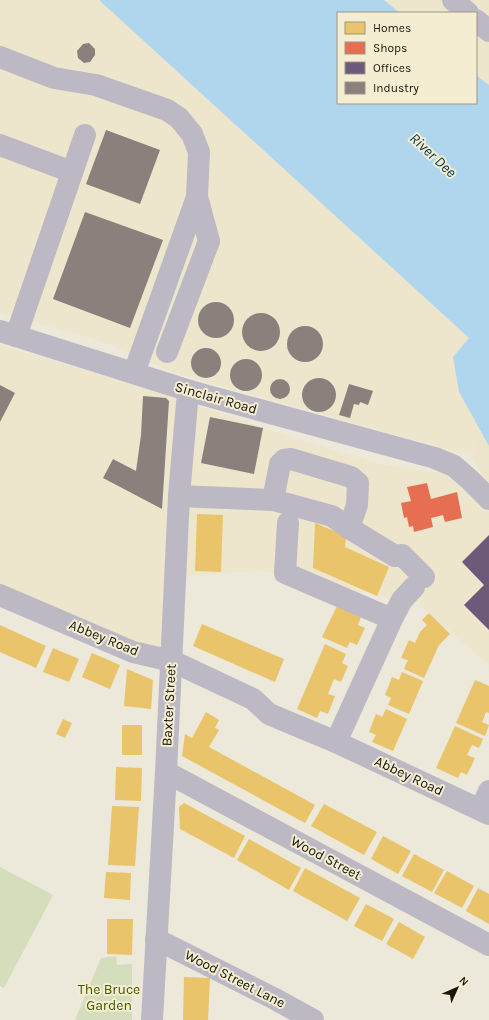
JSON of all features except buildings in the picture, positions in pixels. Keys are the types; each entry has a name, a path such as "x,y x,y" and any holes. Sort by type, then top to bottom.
{"street":[{"path":"453,0 467,12"},
{"path":"477,21 489,31"},
{"path":"0,57 54,78 96,85 167,110 179,118 192,134 199,152 197,197 134,373"},
{"path":"8,334 72,172 85,135"},
{"path":"0,145 72,172"},
{"path":"167,352 209,241 197,197"},
{"name":"Sinclair Road","path":"8,334 190,391 435,458 454,466 489,499"},
{"name":"Baxter Street","path":"152,1020 172,661 178,496 187,403 190,391"},
{"path":"273,500 280,464 284,460 291,459 351,477 358,483 357,506 349,528"},
{"path":"178,496 273,500 332,516 395,556 402,555 419,582 402,600 392,619 336,742"},
{"path":"288,523 285,573 392,619"},
{"name":"Abbey Road","path":"0,595 133,652 172,661 253,699 269,714 486,805"},
{"name":"Wood Street","path":"166,772 488,944"},
{"name":"Wood Street Lane","path":"156,939 275,999 313,1020"}],"shaded area":[{"path":"0,0 489,0 489,484 471,456 173,372 106,343 0,312"},
{"path":"0,345 167,395 263,428 380,464 441,473 482,502 489,509 489,665 418,603 336,587 285,573 257,571 176,576 172,661 0,595"}],"green space":[{"path":"0,867 53,895 4,988 0,986"},
{"name":"The Bruce Garden","path":"116,956 117,965 132,964 132,1020 75,1020 101,958"}],"sand":[{"path":"459,392 474,392 489,407 489,483 484,478 472,456 483,435"}],"water":[{"name":"River Dee","path":"99,0 384,0 399,12 337,12 337,104 477,104 477,76 489,85 489,446 459,392 453,357 469,338"}]}
